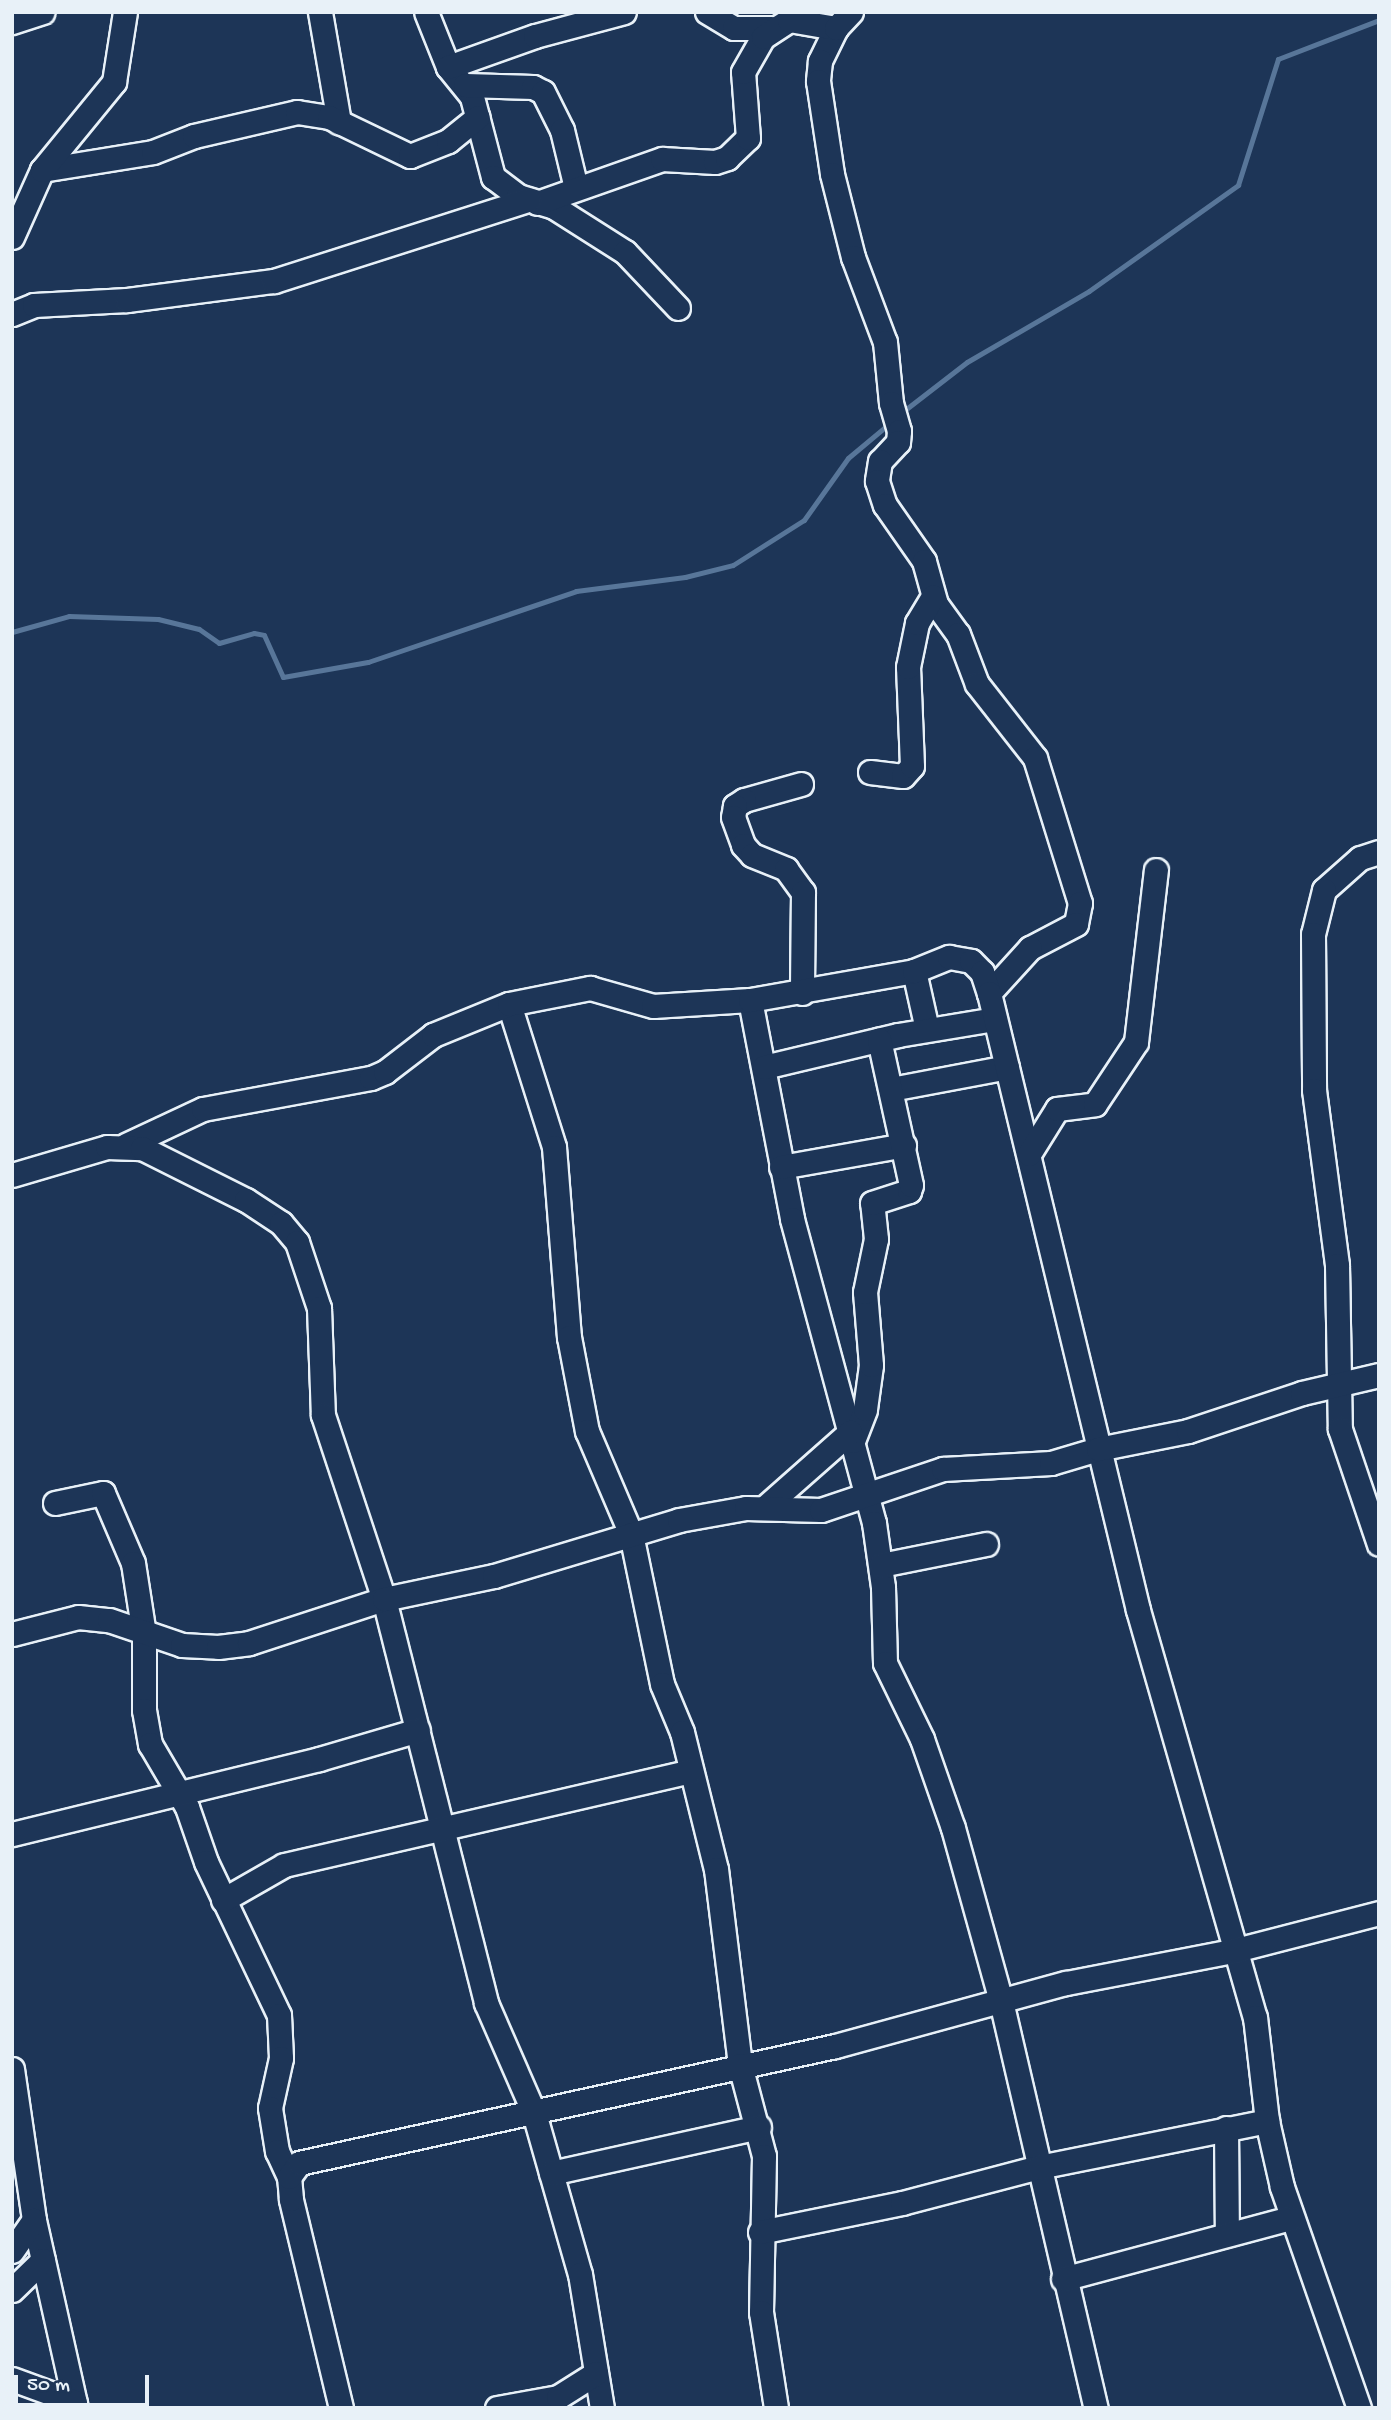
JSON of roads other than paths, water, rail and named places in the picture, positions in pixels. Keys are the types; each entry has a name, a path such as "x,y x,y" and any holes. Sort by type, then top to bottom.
{"street":[{"path":"12,22 42,12"},
{"path":"12,237 42,170 112,87 121,61 125,12"},
{"path":"320,12 339,122"},
{"path":"426,12 448,67 465,85 478,117 493,177 532,201 554,207 625,252 678,308"},
{"path":"448,67 535,36 624,12"},
{"path":"707,12 734,28 771,28 807,19 844,20 820,61 818,81 832,174 853,257 886,342 888,390 900,431 898,442 880,461 877,481 885,505 924,561 933,596 958,634 970,669 989,703 1035,758 1080,903 1076,924 1030,948 989,993"},
{"path":"12,314 33,305 127,300 274,281 662,159 715,162 740,150 748,138 743,72 771,28"},
{"path":"465,85 533,87 543,92 562,130 576,187"},
{"path":"42,170 153,152 288,113 318,112 410,156 448,141 478,117"},
{"path":"870,772 903,776 912,766 908,667 917,623 933,596"},
{"path":"801,784 744,800 736,806 733,817 743,845 752,855 786,869 803,892 802,993"},
{"path":"1379,852 1360,858 1324,890 1313,934 1314,1090 1334,1227 1340,1429 1379,1544"},
{"path":"1029,1154 1057,1109 1095,1104 1136,1042 1156,870"},
{"path":"12,1175 126,1145 203,1109 371,1078 385,1072 433,1035 509,1004 590,988 653,1006 750,1000 802,993 914,971 961,956 982,972 1029,1154 1098,1449 1232,1951 1255,2017 1267,2121 1291,2218 1359,2408"},
{"path":"914,971 927,1029"},
{"path":"750,1000 781,1167 868,1493 881,1565 886,1663 940,1784 1002,2001 1063,2279 1096,2408"},
{"path":"509,1004 554,1147 569,1337 587,1431 631,1534 662,1684 682,1732 722,1901 740,2065 759,2127 764,2177 760,2232 762,2343 776,2408"},
{"path":"764,1068 927,1029 995,1019"},
{"path":"764,1508 852,1436 865,1409 871,1365 866,1292 876,1239 872,1203 909,1191 911,1176 880,1039"},
{"path":"891,1089 1007,1067"},
{"path":"126,1145 157,1154 246,1200 281,1223 297,1242 319,1308 323,1415 384,1599 486,2003 534,2113 580,2274 601,2408"},
{"path":"781,1167 904,1145"},
{"path":"12,1634 78,1618 109,1620 182,1645 239,1644 285,1634 384,1599 494,1576 631,1534 731,1510 821,1510 943,1469 1051,1464 1098,1449 1188,1431 1340,1382 1379,1375"},
{"path":"55,1503 96,1491 110,1501 132,1563 144,1634 144,1710 150,1744 177,1791 223,1900 261,1970 279,2015 281,2058 270,2108 276,2151 289,2177 341,2408"},
{"path":"881,1565 986,1544"},
{"path":"12,1834 177,1791 318,1759 418,1730"},
{"path":"223,1900 284,1865 440,1828 609,1793 690,1771"},
{"path":"289,2177 299,2163 889,2033 1066,1983 1232,1951 1379,1913"},
{"path":"12,2069 18,2132 34,2220 76,2405"},
{"path":"760,2232 902,2203 1039,2167 1267,2121"},
{"path":"551,2173 759,2127"},
{"path":"1226,2128 1227,2233"},
{"path":"1063,2279 1291,2218"},
{"path":"12,2251 34,2220"},
{"path":"12,2290 43,2260"},
{"path":"497,2408 558,2397 596,2373"},
{"path":"12,2379 76,2405"}],"waterway":[{"path":"901,413 967,362 1089,291 1238,185 1278,59 1379,20"},
{"path":"12,632 69,616 158,619 199,629 219,643 254,633 264,635 283,677 368,662 576,591 685,577 733,565 804,520 848,458 891,422"}]}
